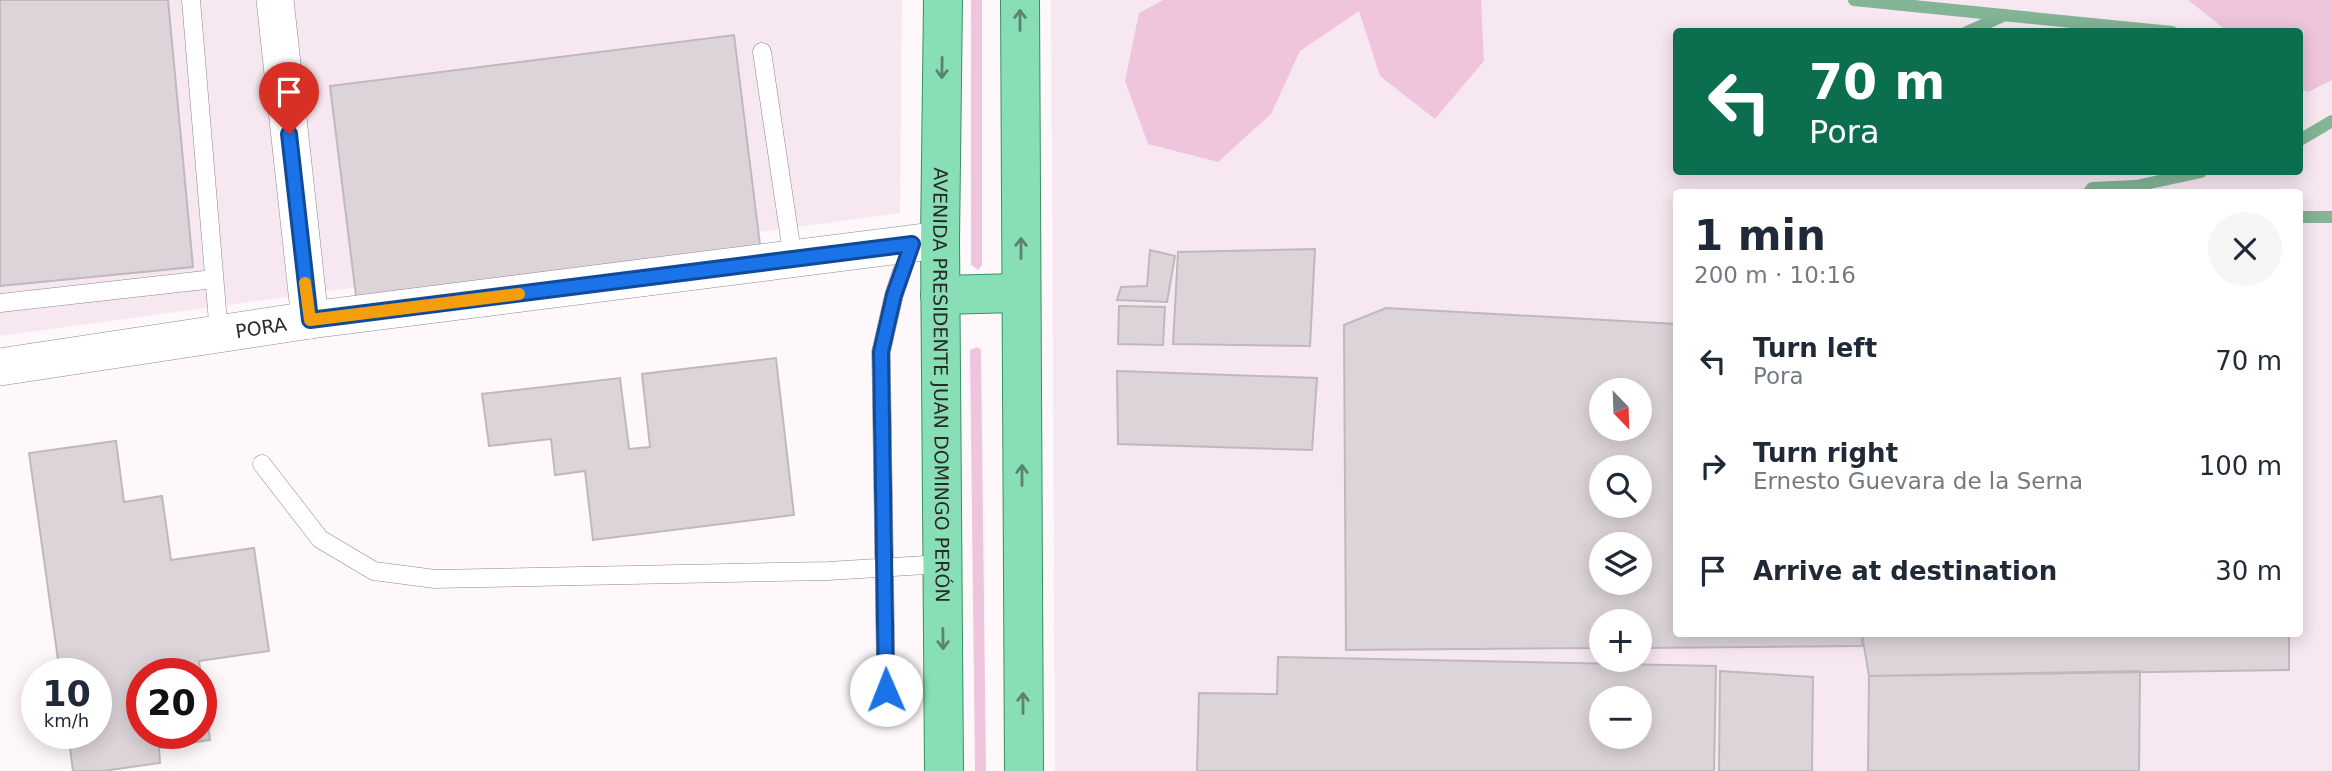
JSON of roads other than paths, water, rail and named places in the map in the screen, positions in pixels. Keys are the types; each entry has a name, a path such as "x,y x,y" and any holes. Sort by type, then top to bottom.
{"main road":[{"name":"AVENIDA PRESIDENTE JUAN DOMINGO PERÓN","path":"943,0 926,242 940,295 944,771"},
{"path":"1020,0 1024,771"},
{"path":"940,295 1021,293"}],"street":[{"path":"275,0 310,320"},
{"name":"PORA","path":"0,367 310,320 926,242"}],"lane":[{"path":"191,0 219,334"},
{"path":"762,52 793,259"},
{"path":"886,690 881,352 894,295 926,242"},
{"path":"0,303 214,279"},
{"path":"262,464 320,539 374,571 435,579 942,564"}],"waterway":[{"path":"1854,0 2132,28"},
{"path":"1976,28 2005,15"},
{"path":"2303,138 2332,121"},
{"path":"2091,189 2136,186 2187,175"},
{"path":"2303,217 2332,217"}]}
